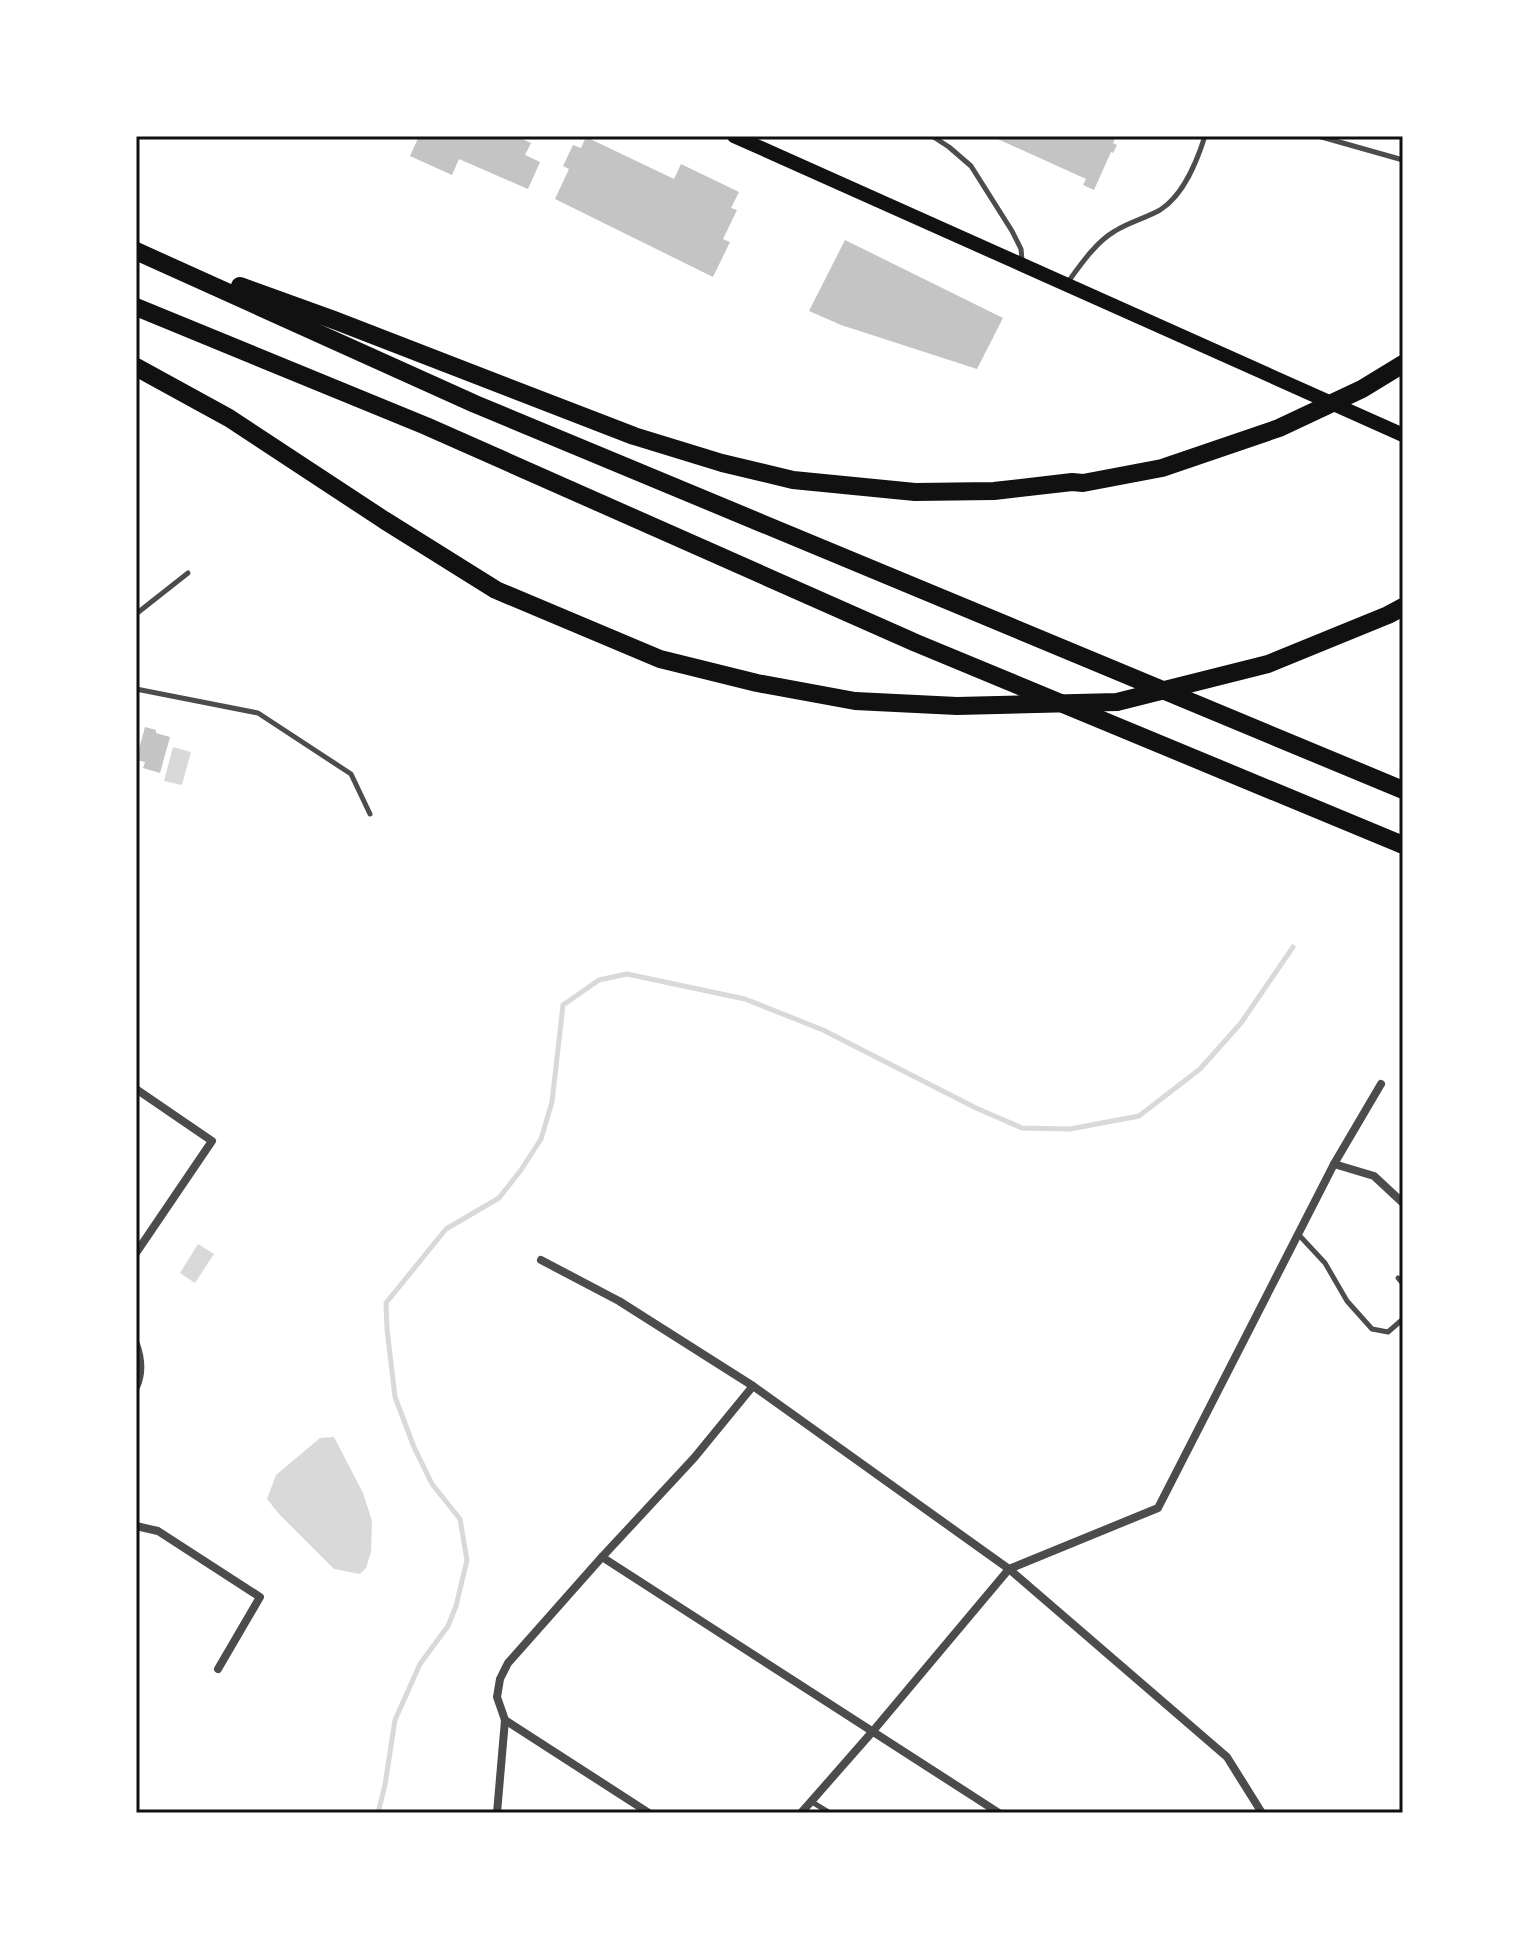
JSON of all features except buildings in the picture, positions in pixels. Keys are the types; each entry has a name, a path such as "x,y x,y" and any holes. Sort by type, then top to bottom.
{"highway":[{"path":"136,250 334,320 634,436 722,463 793,480 915,492 994,491 1083,483 1162,468 1279,428 1362,389 1403,364"},
{"path":"136,250 475,404 1403,790"},
{"path":"136,307 426,426 916,643 1403,845"},
{"path":"136,367 229,418 496,590 660,659 757,683 855,701 957,706 1117,702 1268,664 1403,607"}],"main road":[{"path":"734,136 1403,435"}],"street":[{"path":"801,1813 1009,1569 1158,1508 1334,1164 1381,1084"},
{"path":"136,1089 212,1141 136,1253"},
{"path":"1334,1164 1374,1176 1403,1203"},
{"path":"541,1260 619,1301 753,1386 1009,1569 1227,1757 1262,1813"},
{"path":"136,1344 140,1356 136,1387"},
{"path":"497,1813 505,1720 497,1697 500,1679 508,1663 694,1458 753,1386"},
{"path":"136,1526 158,1531 260,1597 218,1669"},
{"path":"602,1557 999,1813"},
{"path":"505,1720 649,1813"}],"lane":[{"path":"932,136 971,166 1012,231 1021,249 1023,265"},
{"path":"1066,285 1113,232 1163,208 1184,184 1198,158 1205,136"},
{"path":"1318,136 1403,160"},
{"path":"136,614 188,573"},
{"path":"136,689 258,713 351,774 370,814"},
{"path":"1298,1234 1325,1263 1347,1301 1372,1329 1388,1332 1403,1319"},
{"path":"811,1801 830,1813"}],"shaded area":[{"path":"173,747 191,752 182,785 164,781"},
{"path":"198,1244 214,1254 195,1283 180,1273"},
{"path":"334,1437 363,1493 372,1521 371,1552 366,1568 360,1574 334,1569 267,1499 276,1475 320,1438"}],"waterway":[{"path":"378,1813 395,1720 420,1664 448,1626 467,1560 460,1519 432,1484 395,1397 386,1303 446,1229 499,1198 541,1139 552,1102 563,1005 599,980 627,974 745,999 823,1030 1022,1128 1070,1129 1139,1116 1200,1069 1241,1023 1293,947"}]}
